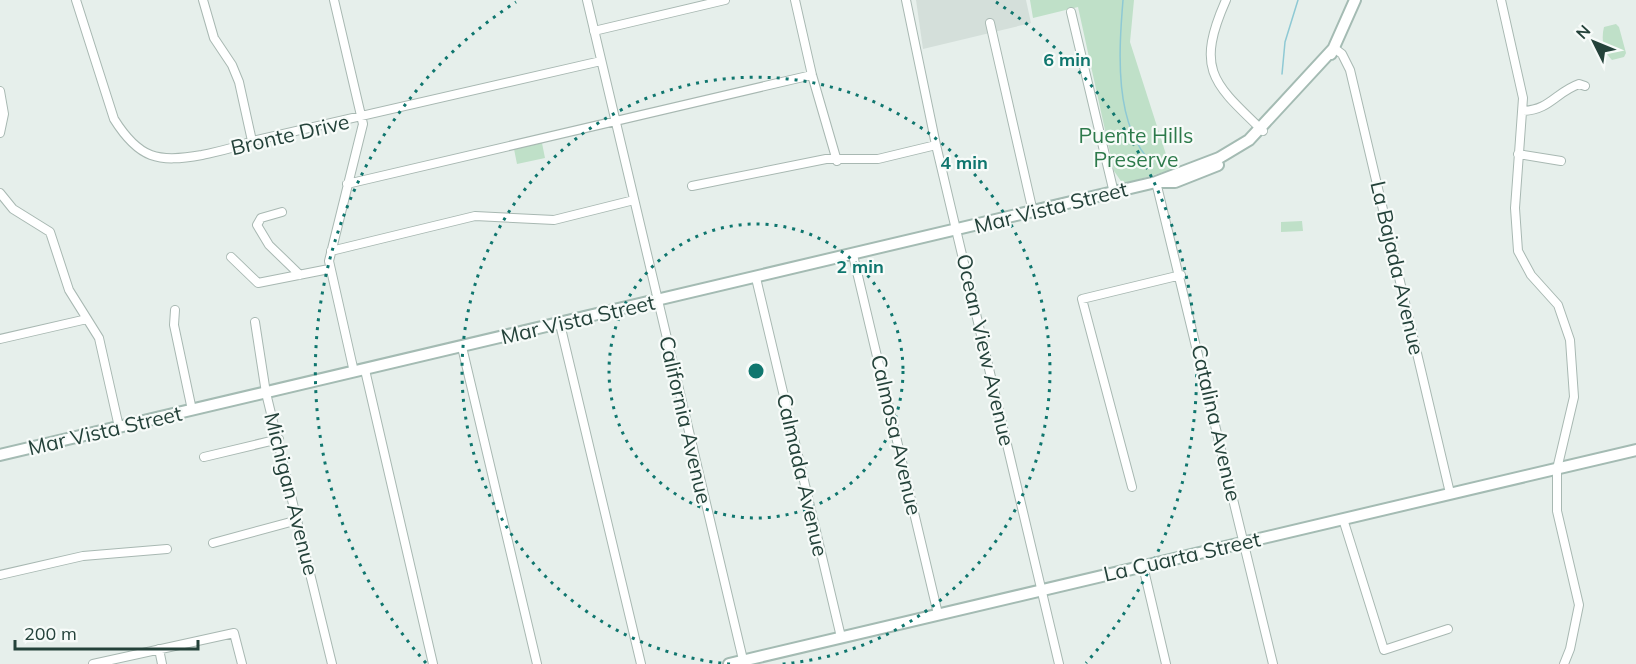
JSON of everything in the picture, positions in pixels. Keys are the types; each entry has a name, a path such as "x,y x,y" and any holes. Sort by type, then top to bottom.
{"street":[{"name":"Bronte Drive","path":"76,0 114,119 134,144 158,158 173,160 235,148 252,141 601,61"},
{"path":"202,0 214,38 232,64 239,82 252,141"},
{"path":"334,0 362,117 363,134 347,184 329,268 354,372"},
{"name":"California Avenue","path":"587,0 743,662"},
{"path":"594,31 725,0"},
{"path":"795,0 812,75 837,161"},
{"name":"Ocean View Avenue","path":"906,0 936,145 958,231 1057,664"},
{"path":"1226,0 1214,28 1210,46 1210,62 1215,80 1225,95 1261,130"},
{"name":"Mar Vista Street","path":"0,455 958,231 1156,182 1175,182 1207,171 1230,158 1317,74 1334,48 1355,0"},
{"path":"1501,0 1523,98 1515,208 1518,250 1531,275 1558,305 1570,340 1574,397 1557,469 1557,511 1579,605 1570,649 1564,664"},
{"path":"1071,12 1114,193"},
{"path":"990,23 1033,212"},
{"name":"La Bajada Avenue","path":"1334,48 1342,54 1350,70 1450,493"},
{"path":"347,184 812,75"},
{"path":"1523,111 1540,110 1566,89 1579,84 1585,86"},
{"path":"0,91 4,114 0,133"},
{"path":"692,186 826,159 837,161 878,159 936,145"},
{"path":"1518,154 1561,161"},
{"name":"Catalina Avenue","path":"1156,182 1181,275 1273,664"},
{"path":"0,193 13,209 50,232 69,290 77,307 99,338 119,427"},
{"path":"331,251 475,216 554,220 634,200"},
{"path":"282,212 261,218 257,225 269,245 300,275"},
{"name":"Calmosa Avenue","path":"854,255 938,614"},
{"path":"231,257 258,283 329,268"},
{"path":"1132,487 1082,299 1181,275"},
{"name":"Calmada Avenue","path":"756,278 841,637"},
{"path":"175,310 174,325 192,410"},
{"path":"0,339 87,319"},
{"name":"Michigan Avenue","path":"255,322 266,393 332,664"},
{"path":"560,324 641,664"},
{"path":"462,347 537,664"},
{"path":"365,370 434,664"},
{"path":"204,457 279,439"},
{"name":"La Cuarta Street","path":"729,664 1636,450"},
{"path":"1343,519 1384,650 1448,630"},
{"path":"213,543 298,520"},
{"path":"0,575 83,556 167,549"},
{"path":"1143,566 1166,664"},
{"path":"93,664 234,633 242,664"},
{"path":"159,649 162,664"}],"shaded area":[{"path":"916,0 1026,0 1031,23 923,49"}],"green space":[{"name":"Puente Hills Preserve","path":"1030,0 1134,0 1130,42 1171,170 1123,184 1114,171 1078,7 1033,18"},
{"path":"1616,24 1619,27 1626,53 1624,57 1612,60 1605,49 1603,31 1604,27"},
{"path":"542,143 545,158 517,164 514,149"},
{"path":"1302,221 1303,231 1281,232 1281,222"}],"waterway":[{"path":"1123,0 1120,64 1125,109 1140,148 1153,164"},
{"path":"1282,74 1285,42 1298,0"}]}
